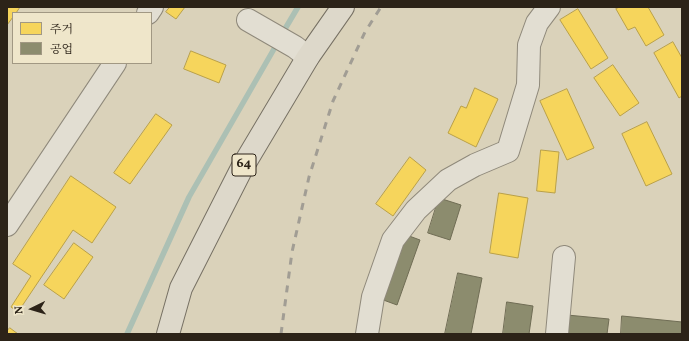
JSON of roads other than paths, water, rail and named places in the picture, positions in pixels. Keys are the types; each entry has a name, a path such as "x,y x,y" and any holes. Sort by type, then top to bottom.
{"main road":[{"name":"64","path":"168,334 181,288 302,52 342,7"}],"street":[{"path":"367,334 373,297 393,240 416,210 448,180 475,165 508,151 528,85 529,45 537,23 549,7"},
{"path":"248,20 302,52"},
{"path":"7,225 114,64"},
{"path":"557,334 564,257"}],"waterway":[{"path":"282,34 298,7"},
{"path":"127,334 189,197 278,42"}],"railway":[{"path":"281,334 292,252 309,177 333,101 365,32 381,7"}]}
